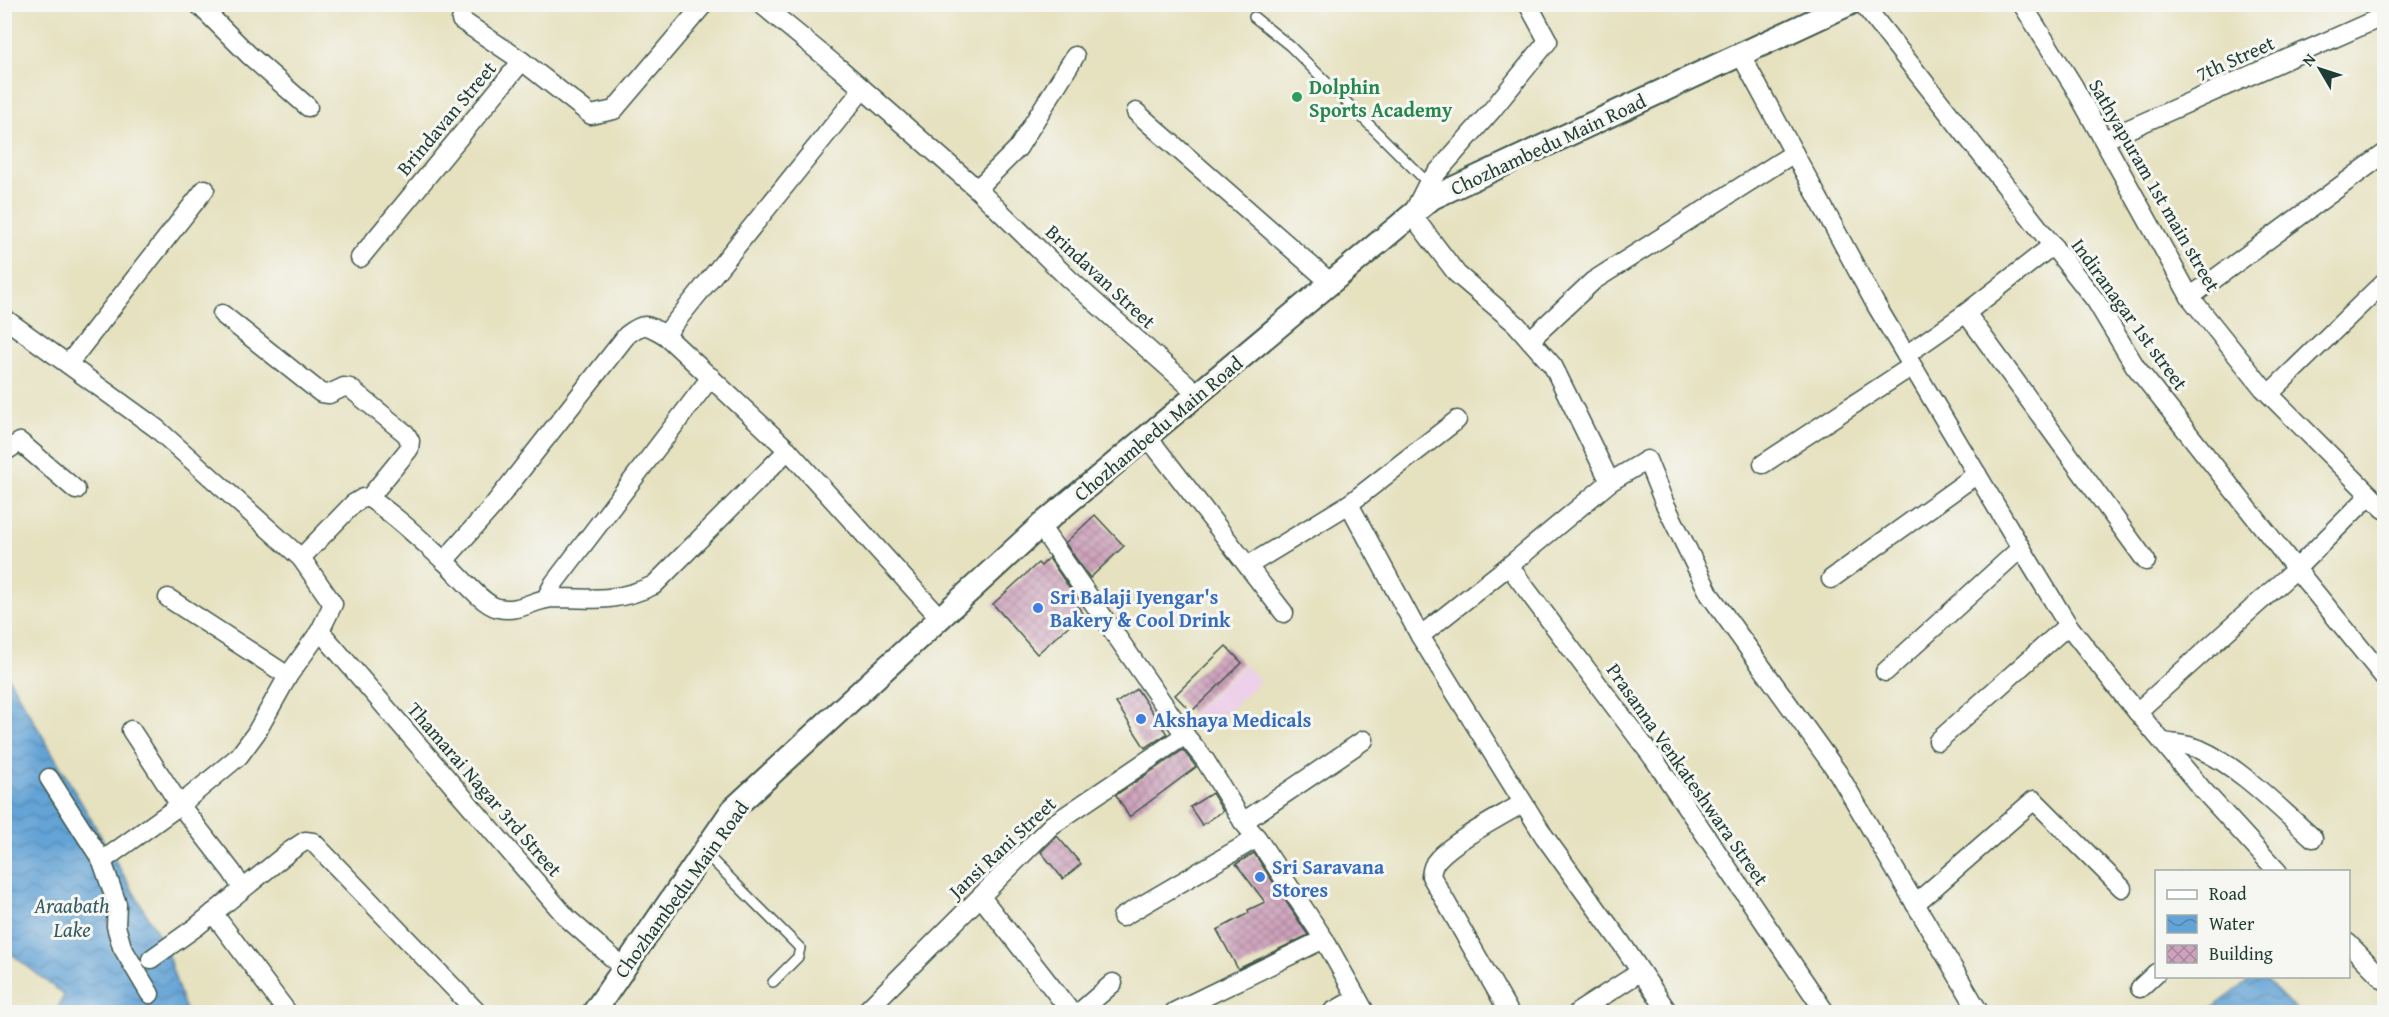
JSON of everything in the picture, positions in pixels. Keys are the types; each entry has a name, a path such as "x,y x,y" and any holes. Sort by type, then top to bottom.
{"street":[{"path":"198,4 249,56 308,107"},
{"name":"Brindavan Street","path":"360,258 522,61 591,115 614,110 704,4"},
{"name":"Brindavan Street","path":"761,4 839,68 977,189 1069,279 1198,394"},
{"path":"1528,4 1548,41 1428,183 1412,215 1457,274 1516,324 1553,366 1610,482"},
{"name":"Chozhambedu Main Road","path":"594,1012 733,809 1040,526 1432,198 1849,4"},
{"name":"Indiranagar 1st street","path":"1863,4 2096,301 2135,366 2385,677"},
{"name":"Sathyapuram 1st main street","path":"2022,4 2073,85 2190,297 2269,394 2385,509"},
{"name":"7th Street","path":"2104,140 2385,16"},
{"path":"461,20 522,61"},
{"path":"1741,55 1876,305 2068,625 2267,868"},
{"path":"977,189 1018,148 1075,56"},
{"path":"665,335 862,90"},
{"path":"1136,112 1331,283"},
{"path":"1530,340 1593,282 1794,153"},
{"path":"2190,297 2385,154"},
{"path":"68,364 205,189"},
{"path":"1763,464 1909,361 1966,313 2053,246"},
{"path":"2269,394 2385,282"},
{"path":"1966,313 2146,561"},
{"path":"222,314 321,393 329,394 344,387 350,388 406,434 410,441 409,449 369,498"},
{"path":"4,318 156,428 301,558 333,604 320,631 288,676 256,733 239,756 180,805 102,861"},
{"path":"444,561 492,507 627,334 638,326 648,325 665,335 788,450 940,618"},
{"path":"546,598 554,583 711,377"},
{"path":"1249,565 1349,504 1456,420"},
{"path":"1147,436 1284,613"},
{"path":"4,452 20,442 76,490"},
{"path":"301,558 353,504 363,498 369,498 444,561 495,608 516,610 546,598 605,599 632,596 654,585 788,450"},
{"path":"1420,636 1610,482 1647,460 1664,501 1710,595 1838,774 1979,1012"},
{"path":"1832,579 1977,474"},
{"path":"2138,712 2296,569 2370,495"},
{"path":"1349,504 1420,636 1523,803 1668,1012"},
{"path":"1040,526 1185,735 1205,760 1243,822 1257,837 1324,939 1361,1005 1332,1012"},
{"path":"1885,672 2020,548"},
{"name":"Prasanna Venkateshwara Street","path":"1509,566 1654,759 1825,1012"},
{"path":"168,598 288,676"},
{"path":"1938,741 2068,625"},
{"name":"Thamarai Nagar 3rd Street","path":"320,631 567,918 624,968"},
{"path":"131,730 180,805 242,888"},
{"name":"Jansi Rani Street","path":"865,1012 1053,825 1185,735"},
{"path":"1243,822 1364,740"},
{"path":"2163,742 2192,747 2213,757 2254,785 2313,838"},
{"path":"49,778 102,861 117,904 116,926 122,947 150,994"},
{"path":"1915,904 2034,800 2122,888"},
{"path":"1509,1012 1431,876 1432,867 1444,854 1523,803"},
{"path":"1122,917 1257,837"},
{"path":"151,959 305,841 313,842 477,1012"},
{"path":"981,897 1071,1012"},
{"path":"213,913 282,1010"},
{"path":"1174,1012 1324,939"},
{"path":"2350,944 2385,980"},
{"path":"1578,1012 1640,972"},
{"path":"2140,988 2155,975"},
{"path":"1080,1012 1113,983"}],"lane":[{"path":"1254,17 1290,46 1428,183"},
{"path":"704,852 800,948 798,957 773,982"}],"shaded area":[{"path":"1244,664 1260,681 1206,732 1190,715"}],"water":[{"name":"Araabath Lake","path":"4,670 165,946 186,1012 56,1012 64,995 5,949"},
{"path":"2252,978 2264,978 2298,1012 2207,1012"}],"building":[{"path":"1095,515 1124,546 1090,578 1065,543"},
{"name":"Sri Balaji Iyengar's Bakery & Cool Drink","path":"1049,558 1073,593 1069,597 1083,613 1037,654 993,604 1038,563 1041,566"},
{"path":"1226,646 1242,663 1191,712 1175,695"},
{"name":"Akshaya Medicals","path":"1137,689 1167,734 1145,748 1116,703"},
{"path":"1183,750 1196,767 1129,817 1116,795"},
{"path":"1212,793 1223,811 1202,825 1190,807"},
{"path":"1057,836 1081,864 1063,879 1041,852"},
{"path":"1254,853 1308,935 1238,969 1217,930 1265,902 1236,864"}],"place":[{"name":"Dolphin Sports Academy","path":"1297,97"},
{"name":"Sri Balaji Iyengar's Bakery & Cool Drink","path":"1038,608"},
{"name":"Akshaya Medicals","path":"1141,719"},
{"name":"Sri Saravana Stores","path":"1260,877"}]}
